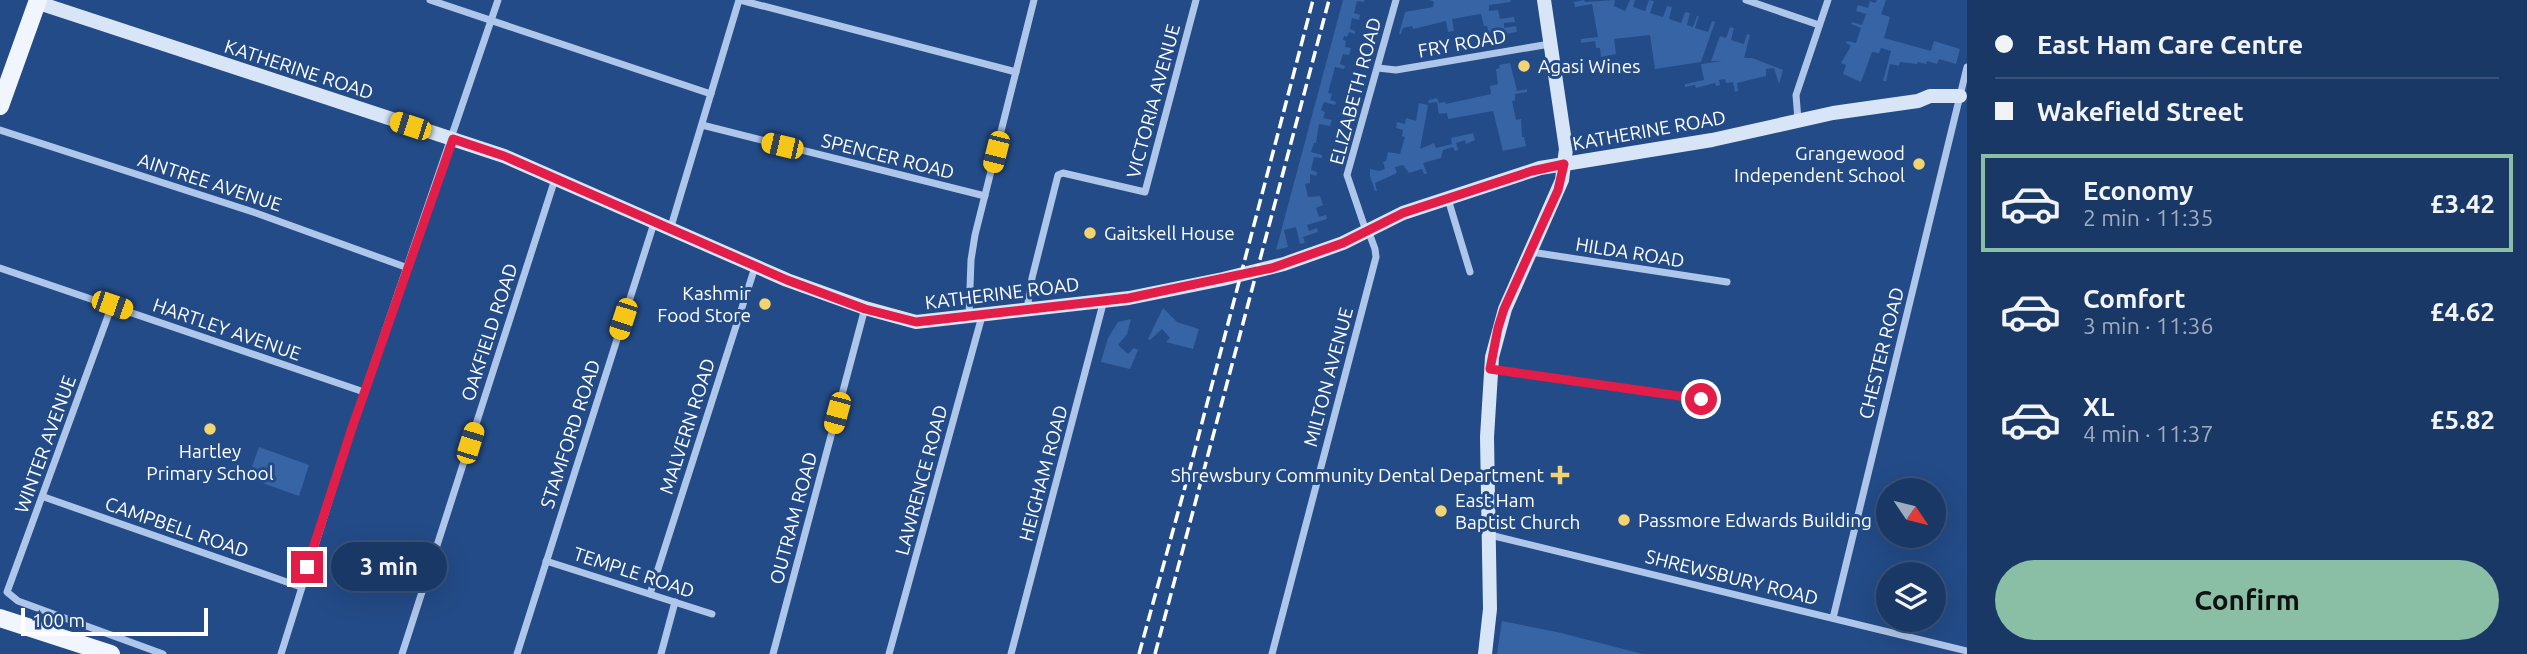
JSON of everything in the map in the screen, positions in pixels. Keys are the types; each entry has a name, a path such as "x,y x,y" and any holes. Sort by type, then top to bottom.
{"main road":[{"path":"1485,654 1490,609 1487,437 1490,369 1498,328 1529,251 1558,190 1564,164 1566,140 1544,0"},
{"name":"KATHERINE ROAD","path":"37,1 504,156 755,267 865,309 916,322 1129,298 1223,279 1272,268 1339,245 1403,213 1532,171 1712,140 1832,113 1918,102 1931,104 1963,95"},
{"path":"0,106 6,72 37,1"},
{"path":"0,618 110,654"}],"street":[{"path":"430,0 711,94"},
{"path":"281,654 364,392 453,139 498,0"},
{"path":"670,230 739,0 1016,72"},
{"name":"LAWRENCE ROAD","path":"889,654 976,315 971,260 1034,0"},
{"name":"VICTORIA AVENUE","path":"1027,311 1032,278 1058,176 1063,173 1145,192 1196,0"},
{"name":"ELIZABETH ROAD","path":"1367,230 1347,175 1396,0"},
{"path":"1745,0 1819,25"},
{"path":"1798,120 1796,95 1828,0"},
{"name":"FRY ROAD","path":"1378,68 1396,70 1550,44"},
{"name":"CHESTER ROAD","path":"1833,618 1963,95 1967,66"},
{"name":"SPENCER ROAD","path":"702,125 985,196"},
{"name":"AINTREE AVENUE","path":"0,130 256,213 408,268"},
{"name":"OAKFIELD ROAD","path":"402,654 555,179"},
{"path":"1447,198 1470,272"},
{"name":"STAMFORD ROAD","path":"517,654 654,223"},
{"name":"MILTON AVENUE","path":"1272,654 1376,257 1367,230"},
{"name":"HILDA ROAD","path":"1529,251 1727,282"},
{"name":"MALVERN ROAD","path":"650,594 755,267"},
{"name":"HARTLEY AVENUE","path":"0,268 364,392"},
{"name":"HEIGHAM ROAD","path":"1011,654 1104,300"},
{"name":"WINTER AVENUE","path":"112,305 44,497 8,586 8,595 163,654"},
{"name":"OUTRAM ROAD","path":"773,654 865,309"},
{"path":"1490,369 1701,399"},
{"name":"CAMPBELL ROAD","path":"44,497 301,587"},
{"name":"SHREWSBURY ROAD","path":"1490,535 1967,651"},
{"name":"TEMPLE ROAD","path":"546,561 712,614"},
{"path":"661,654 675,602"}],"shaded area":[{"path":"1343,0 1364,0 1364,2 1357,1 1354,13 1360,15 1359,20 1352,18 1350,29 1355,31 1355,34 1349,32 1347,37 1344,36 1345,47 1351,48 1349,55 1343,54 1340,64 1345,66 1344,69 1335,67 1328,93 1332,94 1330,100 1336,102 1335,105 1324,102 1321,110 1325,112 1323,118 1332,120 1330,126 1319,124 1316,143 1311,152 1322,155 1322,158 1314,157 1311,170 1317,172 1316,176 1310,174 1310,183 1305,184 1308,197 1320,196 1323,205 1316,208 1319,217 1326,215 1327,219 1307,225 1309,231 1317,228 1318,232 1303,237 1305,243 1300,244 1296,227 1284,230 1288,247 1276,250"},
{"path":"1429,0 1510,0 1511,2 1489,5 1489,11 1498,10 1500,19 1514,17 1515,22 1504,23 1504,28 1516,26 1517,32 1505,34 1506,37 1501,38 1500,31 1489,33 1481,14 1452,19 1454,31 1448,32 1446,21 1413,29 1412,26 1403,28 1399,34 1405,12 1433,7 1434,2"},
{"path":"1615,0 1614,6 1625,11 1630,0 1635,0 1633,7 1645,11 1649,0 1654,1 1650,13 1663,17 1667,6 1672,7 1669,19 1681,23 1685,12 1690,13 1687,25 1693,27 1699,16 1695,28 1708,32 1712,21 1715,22 1701,62 1655,69 1650,35 1614,39 1616,54 1601,57 1600,48 1596,48 1595,41 1581,43 1581,39 1598,37 1592,4 1575,7 1574,2"},
{"path":"1877,0 1886,0 1881,14 1890,17 1884,38 1931,51 1934,41 1960,49 1956,64 1939,59 1937,64 1927,61 1926,64 1890,64 1886,81 1883,81 1891,51 1881,48 1879,53 1872,52 1861,82 1843,74 1846,65 1841,63 1851,46 1846,43 1856,43 1861,28 1851,24 1862,25 1866,14 1856,11 1858,5 1868,8 1870,1 1875,3"},
{"path":"1730,27 1734,28 1731,40 1744,44 1747,34 1750,35 1744,58 1752,58 1783,70 1779,84 1774,68 1766,69 1766,76 1737,83 1738,91 1735,92 1733,82 1726,83 1725,79 1719,80 1720,85 1716,86 1715,83 1696,88 1695,85 1685,87 1685,84 1704,80 1701,64 1722,61 1711,61 1720,36 1726,38"},
{"path":"1510,63 1517,91 1527,89 1527,92 1515,94 1515,100 1512,101 1516,120 1521,119 1522,137 1526,146 1503,151 1493,111 1448,119 1447,113 1439,114 1437,102 1428,103 1429,100 1437,98 1439,103 1446,104 1491,94 1490,86 1498,84 1496,69 1500,68 1499,65"},
{"path":"1419,103 1428,105 1420,149 1434,143 1436,148 1452,144 1451,138 1473,133 1475,140 1466,144 1465,140 1456,143 1458,150 1455,151 1453,147 1443,150 1441,158 1423,163 1427,174 1424,174 1422,169 1409,173 1403,165 1395,167 1397,173 1375,183 1375,191 1370,169 1385,169 1383,162 1386,161 1388,152 1400,154 1405,137 1402,136 1403,130 1396,128 1397,122 1405,124 1406,118 1416,121"},
{"path":"1163,308 1177,322 1199,329 1193,349 1166,342 1170,338 1162,329 1148,339"},
{"path":"1131,319 1127,334 1118,345 1128,354 1134,348 1138,350 1130,369 1101,362 1108,338 1118,322"},
{"path":"259,447 309,465 299,496 248,478"},
{"path":"1502,621 1557,632 1643,654 1497,654"}],"railway":[{"path":"1139,654 1313,0"},
{"path":"1155,654 1329,0"}],"place":[{"name":"Agasi Wines","path":"1524,66"},
{"name":"Grangewood Independent School","path":"1919,164"},
{"name":"Gaitskell House","path":"1090,233"},
{"name":"Kashmir Food Store","path":"765,304"},
{"name":"Hartley Primary School","path":"210,429"},
{"name":"Shrewsbury Community Dental Department","path":"1560,475"},
{"name":"East Ham Baptist Church","path":"1441,511"},
{"name":"Passmore Edwards Building","path":"1624,520"}],"route":[{"path":"307,567 352,428 453,139 504,156 787,280 865,309 916,322 1129,298 1272,268 1343,243 1403,213 1465,191 1564,164 1558,190 1504,309 1490,369 1701,399"}]}
